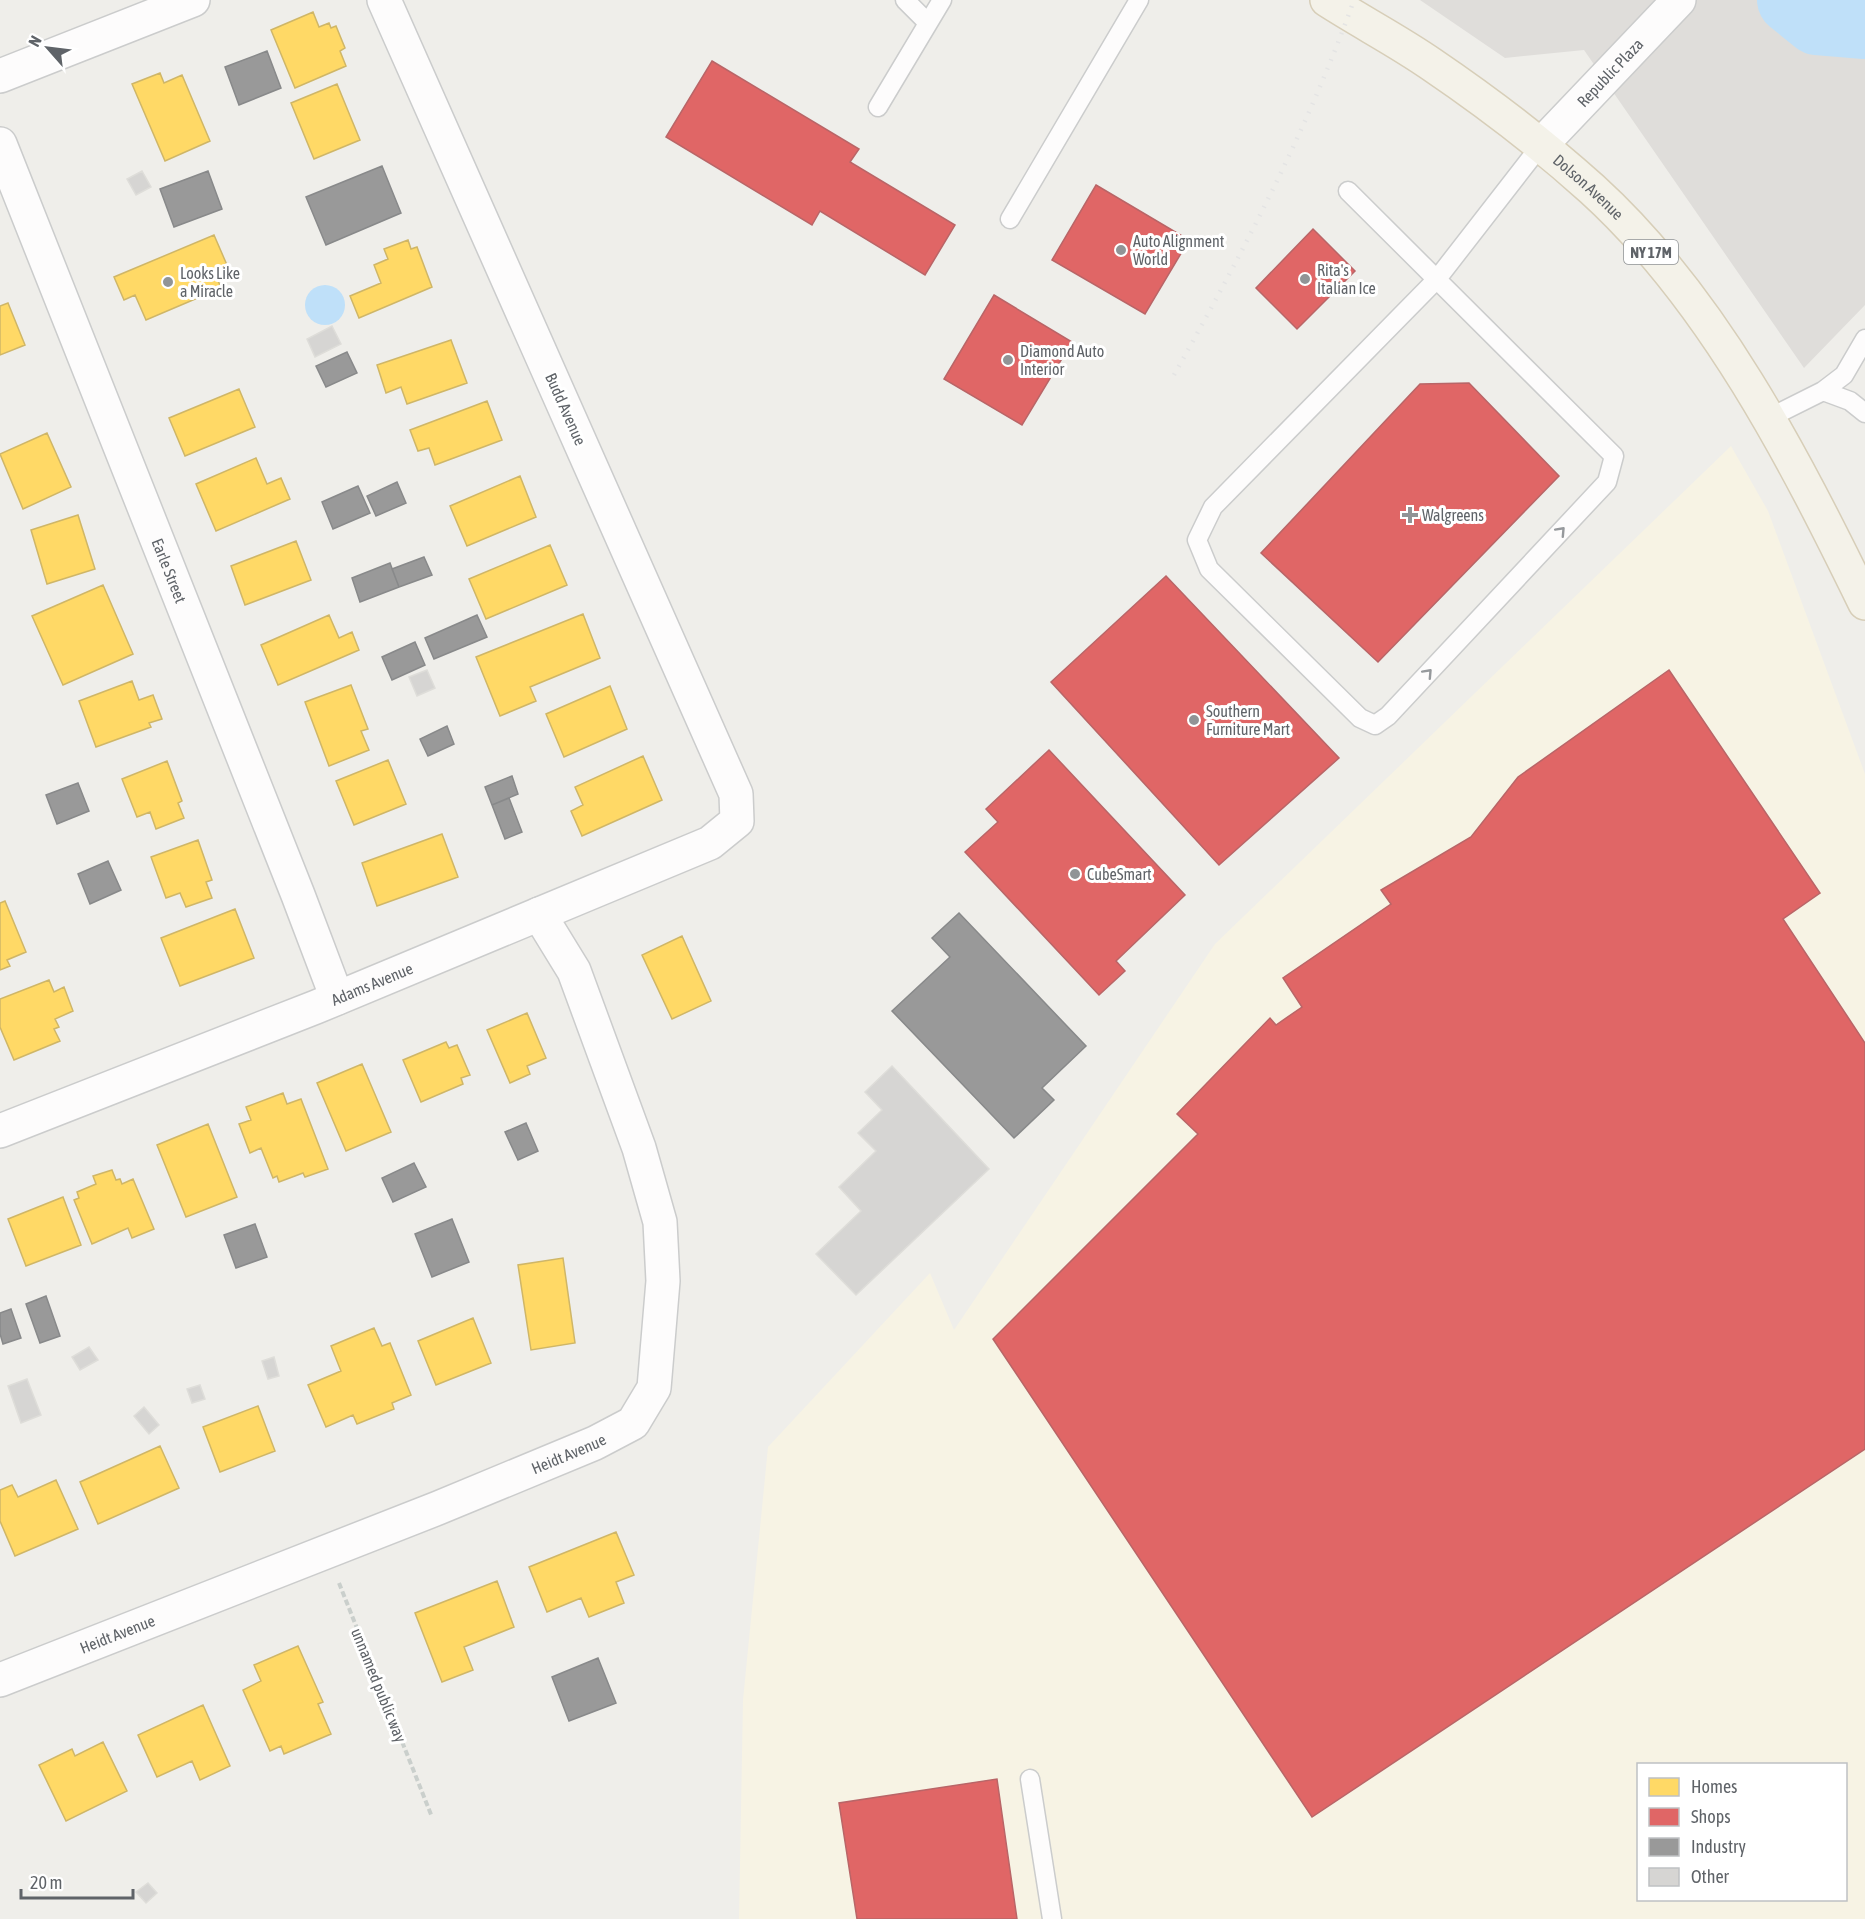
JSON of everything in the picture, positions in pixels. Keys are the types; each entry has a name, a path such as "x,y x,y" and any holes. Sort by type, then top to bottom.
{"main road":[{"name":"Dolson Avenue","path":"1327,0 1430,62 1541,146 1594,190 1641,241 1690,298 1737,366 1833,537 1865,603"}],"street":[{"path":"0,76 193,0"},
{"name":"Budd Avenue","path":"384,0 736,794 737,821"},
{"name":"Republic Plaza","path":"1541,146 1679,0"},
{"name":"Earle Street","path":"0,144 337,998"},
{"name":"Adams Avenue","path":"0,1131 337,998 710,843 737,821"},
{"name":"Heidt Avenue","path":"0,1680 596,1443 633,1424 654,1388 663,1281 660,1222 639,1148 578,982 539,914"}],"lane":[{"path":"905,0 928,23"},
{"path":"878,107 942,0"},
{"path":"1010,219 1139,0"},
{"path":"1348,191 1437,279 1614,456 1607,482 1388,716 1375,725 1360,718 1209,569 1197,540 1213,507 1437,279 1541,146"},
{"path":"1767,419 1823,391 1844,375 1865,339"},
{"path":"1823,391 1850,401 1865,413"},
{"path":"1030,1779 1052,1919"}],"path":[{"name":"unnamed public way","path":"326,1552 432,1817"}],"shaded area":[{"path":"1420,0 1865,0 1865,305 1804,368 1584,50 1505,58"},
{"path":"1731,446 1768,511 1865,774 1865,1919 739,1919 743,1700 768,1447 930,1273 954,1330 1215,944"}],"water":[{"path":"325,285 339,291 345,305 339,319 325,325 311,319 305,305 311,291"}],"building: Homes":[{"path":"313,12 319,27 329,23 331,28 336,26 345,48 340,51 346,66 295,88 271,30"},
{"path":"160,73 164,83 182,75 210,141 165,161 132,84"},
{"path":"337,84 360,140 314,159 291,103"},
{"name":"Looks Like a Miracle","path":"214,235 227,265 214,270 221,288 146,320 135,295 124,300 114,277"},
{"path":"408,240 411,249 417,247 432,287 359,318 350,296 381,283 374,265 388,259 384,249"},
{"path":"8,303 25,345 0,355 0,306"},
{"path":"451,340 467,383 407,404 401,387 386,393 377,365"},
{"path":"239,389 255,427 185,456 169,418"},
{"path":"487,401 502,440 435,465 429,448 418,451 410,430"},
{"path":"47,433 71,487 23,509 0,454"},
{"path":"256,458 267,484 281,478 290,499 216,531 196,484"},
{"path":"520,476 536,517 467,546 450,506"},
{"path":"78,515 95,569 47,584 31,530"},
{"path":"296,541 311,580 245,605 231,566"},
{"path":"550,545 567,585 486,619 469,579"},
{"path":"103,585 133,654 63,685 32,616"},
{"path":"583,614 600,658 530,687 536,701 500,716 476,657"},
{"path":"329,615 339,638 352,632 359,650 278,685 261,645"},
{"path":"132,681 139,700 153,695 162,719 149,723 151,727 96,747 79,701"},
{"path":"351,685 368,729 361,731 369,750 329,766 305,702"},
{"path":"610,686 627,729 564,757 546,714"},
{"path":"643,756 662,800 582,836 571,811 583,805 575,787"},
{"path":"388,760 406,804 354,825 336,781"},
{"path":"167,761 182,801 178,803 184,818 156,829 150,812 137,817 122,779"},
{"path":"442,834 458,877 377,906 362,863"},
{"path":"198,840 212,880 206,882 212,898 186,907 180,893 166,898 151,857"},
{"path":"5,901 26,952 7,960 10,966 0,970 0,903"},
{"path":"235,909 254,958 180,986 161,938"},
{"path":"682,936 711,1001 672,1019 642,955"},
{"path":"49,980 54,992 64,987 73,1011 55,1019 59,1027 54,1029 60,1041 14,1060 0,1027 0,999"},
{"path":"527,1013 546,1058 527,1066 530,1074 510,1083 487,1030"},
{"path":"446,1042 449,1048 457,1045 470,1075 461,1078 463,1084 421,1102 403,1060"},
{"path":"362,1064 391,1132 346,1151 317,1083"},
{"path":"283,1093 287,1104 301,1099 328,1169 305,1177 303,1173 279,1182 277,1176 273,1178 261,1148 250,1153 239,1124 251,1120 246,1107"},
{"path":"208,1124 237,1197 186,1217 157,1145"},
{"path":"112,1170 116,1180 120,1179 122,1184 133,1179 154,1229 132,1238 128,1228 92,1244 74,1200 79,1198 77,1192 96,1184 93,1176"},
{"path":"63,1197 81,1245 26,1266 8,1219"},
{"path":"563,1258 575,1343 531,1350 518,1265"},
{"path":"473,1318 491,1363 436,1385 418,1341"},
{"path":"374,1328 382,1346 390,1343 411,1395 392,1403 394,1409 357,1424 353,1415 326,1427 308,1385 341,1371 331,1346"},
{"path":"258,1406 275,1451 220,1472 203,1427"},
{"path":"160,1446 179,1488 98,1524 80,1482"},
{"path":"56,1480 78,1529 15,1556 0,1521 0,1490 12,1485 18,1497"},
{"path":"616,1532 634,1575 616,1582 624,1603 589,1617 581,1598 547,1612 529,1567"},
{"path":"497,1581 514,1627 464,1647 473,1670 442,1682 415,1613"},
{"path":"298,1646 323,1702 318,1704 331,1734 284,1754 281,1746 270,1751 243,1690 261,1681 254,1665"},
{"path":"203,1705 230,1766 200,1780 192,1761 157,1777 138,1735"},
{"path":"103,1742 127,1791 66,1821 39,1765 72,1749 75,1756"}],"building: Shops":[{"path":"712,61 859,149 850,162 955,225 925,275 820,211 812,225 666,137"},
{"name":"Auto Alignment World","path":"1096,185 1189,240 1145,314 1052,260"},
{"name":"Rita's Italian Ice","path":"1313,229 1355,271 1297,329 1256,288"},
{"name":"Diamond Auto Interior","path":"994,295 1072,342 1022,425 944,379"},
{"name":"Walgreens","path":"1469,383 1559,476 1378,662 1261,553 1420,384"},
{"name":"Southern Furniture Mart","path":"1166,576 1339,758 1219,865 1051,682"},
{"path":"1669,670 1820,893 1783,919 1865,1043 1865,1449 1312,1817 993,1339 1198,1134 1177,1114 1270,1018 1276,1025 1302,1007 1283,978 1391,904 1381,890 1471,837 1518,777"},
{"name":"CubeSmart","path":"1049,750 1185,895 1116,961 1125,971 1099,995 965,852 998,822 986,809"},
{"path":"997,1779 1017,1919 857,1919 839,1803"}],"building: Industry":[{"path":"267,51 281,88 239,105 225,67"},
{"path":"382,166 401,213 326,245 306,197"},
{"path":"208,171 222,209 174,227 160,189"},
{"path":"347,352 357,373 326,387 316,366"},
{"path":"397,482 406,503 376,516 367,496"},
{"path":"358,486 370,513 333,529 322,502"},
{"path":"424,557 432,575 399,587 392,569"},
{"path":"390,563 399,587 360,602 352,578"},
{"path":"477,615 487,637 434,659 425,638"},
{"path":"415,642 425,665 392,680 382,657"},
{"path":"447,726 454,744 428,756 420,739"},
{"path":"512,776 518,794 492,805 485,787"},
{"path":"78,783 89,811 57,824 46,795"},
{"path":"509,798 522,832 505,839 492,805"},
{"path":"108,861 121,890 90,904 78,874"},
{"path":"959,913 1086,1046 1042,1088 1054,1100 1014,1138 892,1011 950,957 932,938"},
{"path":"526,1123 538,1151 518,1160 505,1132"},
{"path":"414,1163 426,1187 393,1202 382,1178"},
{"path":"452,1219 469,1262 432,1277 415,1234"},
{"path":"255,1224 267,1257 236,1268 224,1235"},
{"path":"46,1296 60,1336 40,1343 26,1304"},
{"path":"11,1309 21,1338 3,1344 0,1334 0,1313"},
{"path":"598,1658 616,1703 569,1721 552,1677"}],"building: Other":[{"path":"142,171 151,187 136,195 127,179"},
{"path":"332,326 341,344 315,357 307,339"},
{"path":"427,670 435,688 417,696 409,677"},
{"path":"892,1066 989,1169 856,1295 816,1254 861,1211 839,1187 876,1151 858,1133 882,1110 865,1092"},
{"path":"89,1347 98,1360 80,1370 72,1357"},
{"path":"274,1357 279,1376 268,1379 262,1361"},
{"path":"27,1379 41,1415 21,1423 8,1386"},
{"path":"200,1385 205,1399 192,1403 187,1389"},
{"path":"144,1407 159,1425 149,1434 134,1416"},
{"path":"148,1883 157,1893 146,1903 136,1892"}],"waterway":[{"path":"1791,0 1817,21 1865,25"}],"railway":[{"path":"1174,375 1272,191 1316,97 1354,0"}],"place":[{"name":"Auto Alignment World","path":"1121,250"},
{"name":"Rita's Italian Ice","path":"1305,279"},
{"name":"Looks Like a Miracle","path":"168,282"},
{"name":"Diamond Auto Interior","path":"1008,360"},
{"name":"Walgreens","path":"1410,515"},
{"name":"Southern Furniture Mart","path":"1194,720"},
{"name":"CubeSmart","path":"1075,874"}]}
